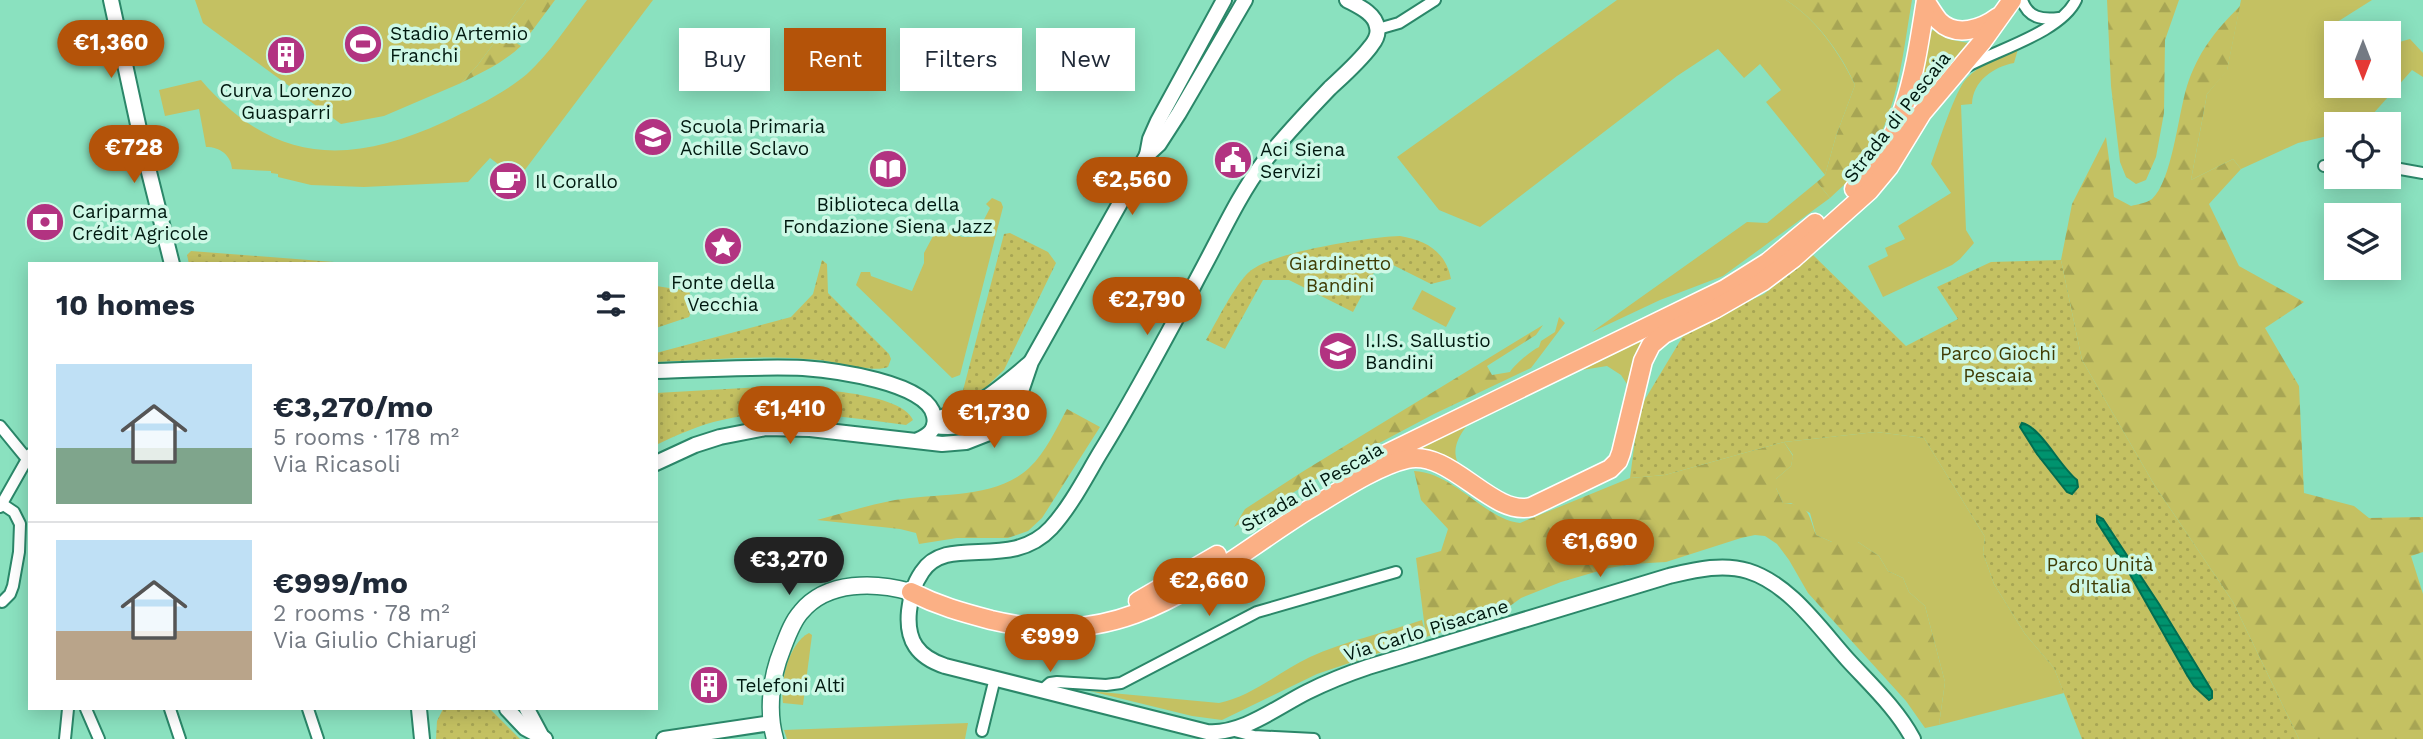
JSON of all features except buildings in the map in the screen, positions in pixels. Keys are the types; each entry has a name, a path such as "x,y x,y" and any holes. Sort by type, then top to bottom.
{"main road":[{"path":"1926,1 1940,22 1954,35 1982,42"},
{"name":"Strada di Pescaia","path":"911,592 1046,617 1092,614 1132,604 1165,587 1335,480 1737,283 1784,249 1847,196 1881,157 1906,106 1926,1"},
{"path":"1940,22 1959,29 1972,29 1988,24 2007,7"},
{"name":"Strada di Pescaia","path":"911,592 938,606 1023,627 1067,629 1099,626 1130,617 1169,600 1332,495 1404,460 1421,458 1438,463 1517,508 1531,507 1610,469 1619,457 1645,356 1654,341 1762,282 1843,215 1884,175 1922,113 1960,70 2007,7"},
{"path":"773,731 773,682 776,665 791,627 804,608 827,594 858,586 878,585 911,592"}],"street":[{"path":"111,0 172,262"},
{"path":"1147,155 1158,121 1224,0"},
{"path":"658,462 720,437 766,428 798,428 899,441 959,443 989,433 1011,416 1031,362 1147,155 1164,136 1185,104 1245,0"},
{"path":"1314,739 1207,732 936,663 916,649 908,629 911,592 925,567 939,557 956,552 1018,549 1037,540 1072,499 1122,418 1257,172 1298,121 1375,40 1378,29 1372,16 1347,0"},
{"path":"1378,29 1399,23 1435,0"},
{"path":"2022,0 2025,9 2033,16 2044,19 2059,18"},
{"path":"1960,70 2047,28 2071,10 2076,0"},
{"path":"1982,42 2015,44"},
{"path":"2401,169 2423,173"},
{"path":"918,440 929,435 935,423 981,402 1031,362"},
{"path":"658,371 816,369 889,384 911,392 928,403 935,423"},
{"path":"935,423 961,427 978,422 998,408 1023,383"},
{"path":"0,426 28,456 2,499 18,519 24,552 11,590 2,602"},
{"name":"Via Carlo Pisacane","path":"1222,734 1327,682 1359,670 1669,576 1725,567 1759,575 1789,596 1889,705 1913,739"},
{"path":"1042,690 1050,683 1056,682 1106,685 1121,683 1257,612 1396,572"},
{"path":"982,731 995,678"},
{"path":"65,739 68,710"},
{"path":"86,710 99,739"},
{"path":"170,710 180,739"},
{"path":"309,710 317,739"},
{"path":"419,710 422,736"},
{"path":"422,736 430,710"},
{"path":"508,710 525,728 541,734"},
{"path":"520,710 541,734"},
{"path":"528,710 541,734"},
{"path":"664,739 773,731"}],"green space":[{"name":"Stadio Artemio Franchi","path":"195,0 526,0 477,66 461,83 384,116 341,124 203,23"},
{"path":"526,0 555,0 529,35 516,27 509,38 521,46 500,62 461,83 477,66"},
{"path":"587,0 653,0 518,179 490,158 468,182 364,187 311,185 278,177 278,174 271,171 232,169 224,153 216,148 206,147 199,109 165,116 159,90 201,80 228,108 256,128 284,142 314,149 344,150 376,146 444,122 508,88 527,74 543,57"},
{"path":"1617,0 1786,0 1808,17 1842,61 1855,85 1825,175 1766,102 1781,90 1760,64 1744,78 1718,49 1677,76 1480,227 1439,210 1397,157"},
{"path":"1786,0 1912,0 1901,67 1890,112 1871,153 1858,171 1830,198 1817,182 1825,175 1855,85 1826,38 1808,17"},
{"path":"2107,0 2179,0 2165,40 2164,113 2156,157 2146,180 2136,184 2126,177 2120,162 2111,86"},
{"path":"2241,0 2372,0 2339,21 2324,21 2324,98 2387,98 2375,112 2324,112 2324,137 2298,143 2241,169 2233,159 2191,180 2207,94 2227,70"},
{"path":"2240,6 2227,71 2207,94 2191,180 2233,159 2241,169 2209,204 2239,266 2304,302 2265,328 2299,386 2304,493 2354,506 2369,518 2423,517 2423,552 2411,556 2423,594 2423,739 2299,739 2233,602 2155,486 2082,360 2061,260 2072,204 2106,137 2114,197 2131,206 2152,199 2165,178 2187,86 2196,63 2215,33"},
{"path":"1933,30 1948,39 1968,43 1967,48 1928,89 1924,87 1923,80 1929,34"},
{"path":"2410,39 2423,53 2423,77 2412,70 2401,82 2401,42"},
{"path":"2018,49 2014,63 1985,76 1976,88 1972,104 1961,105 1966,230 1974,243 1952,265 1883,297 1868,266 1888,256 1885,248 1905,239 1898,226 1951,193 1931,164 1962,84 1977,69"},
{"path":"1817,182 1830,198 1723,276 1660,300 1592,332 1747,222 1767,223"},
{"path":"992,198 1001,202 1003,207 960,375 952,378 856,285 861,272 870,272 871,276 912,291 924,263 924,253 939,225 962,237 975,237 990,208 986,204"},
{"path":"1010,233 1048,252 1056,263 1004,370 985,388 961,398 1004,234"},
{"name":"Giardinetto Bandini","path":"1400,236 1433,249 1445,261 1451,279 1431,284 1381,259 1353,312 1289,280 1263,280 1225,349 1206,340 1238,286 1249,272 1260,265 1321,247"},
{"path":"191,251 334,262 189,262 187,255"},
{"name":"Parco Unità d'Italia","path":"1813,255 1906,346 1958,319 1937,287 1991,262 2061,260 2082,360 2155,486 2233,602 2299,739 2082,739 2054,668 2025,634 1994,584 1983,553 1985,537 1924,438 1876,432 1784,442 1665,475 1630,478 1636,432 1644,401 1686,331 1764,294"},
{"path":"822,260 827,264 828,293 889,354 891,359 888,367 865,368 819,360 779,358 658,362 658,352 791,317 813,294"},
{"path":"658,286 689,291 694,305 689,317 658,327"},
{"path":"1422,290 1456,308 1446,327 1412,309"},
{"path":"1559,317 1565,323 1531,368 1368,449 1234,527 1245,509 1543,325 1536,335 1487,366 1492,375 1510,372 1523,358 1539,347 1541,341 1555,332"},
{"path":"1655,333 1638,349 1629,387 1621,375 1607,366 1582,370"},
{"path":"762,387 844,392 888,402 904,410 913,420 906,425 814,414 768,413 722,420 658,444 658,393"},
{"path":"1067,409 1100,427 1042,518 1028,531 1008,538 957,538 919,544 916,533 900,529 817,520 895,500 983,490 1015,478 1041,455"},
{"path":"1469,423 1456,445 1456,456 1461,469 1429,452 1405,453"},
{"path":"1876,432 1924,438 1985,537 1983,553 1994,584 2025,634 2054,668 2064,693 1939,725 1945,682 1925,606 1909,592 1903,578 1888,571 1879,556 1858,542 1832,542 1816,535 1810,513 1791,503 1783,503 1776,488 1776,479 1791,466 1793,455 1784,442"},
{"path":"1784,442 1793,456 1791,466 1776,479 1776,488 1783,503 1803,508 1816,535 1832,542 1858,542 1879,556 1888,571 1903,578 1909,592 1925,606 1945,682 1939,725 1925,728 1906,701 1808,593 1777,544 1765,536 1741,538 1666,562 1609,568 1561,582 1521,598 1499,614 1426,637 1416,558 1441,551 1448,529 1421,500 1414,471 1443,479 1494,513 1520,523 1630,478 1665,475"},
{"path":"1422,620 1426,637 1317,674 1222,720 1192,716 1090,691 1219,703 1243,695 1310,657"},
{"path":"809,633 812,635 803,705 783,703 787,664 796,646"},
{"path":"442,710 491,710 520,739 436,739 437,721"},
{"path":"968,723 965,739 787,739 784,730"}],"shaded area":[{"path":"2022,423 2043,439 2077,480 2078,487 2072,494 2067,492 2037,454 2020,427"},
{"path":"2097,516 2103,519 2159,604 2212,691 2212,698 2209,700 2187,675 2097,522"}],"place":[{"name":"Stadio Artemio Franchi","path":"363,44"},
{"name":"Curva Lorenzo Guasparri","path":"286,55"},
{"name":"Scuola Primaria Achille Sclavo","path":"653,137"},
{"name":"Aci Siena Servizi","path":"1233,160"},
{"name":"Biblioteca della Fondazione Siena Jazz","path":"888,169"},
{"name":"Il Corallo","path":"508,181"},
{"name":"Cariparma Crédit Agricole","path":"45,222"},
{"name":"Fonte della Vecchia","path":"723,246"},
{"name":"I.I.S. Sallustio Bandini","path":"1338,351"},
{"name":"Telefoni Alti","path":"709,685"}],"park label":[{"name":"Parco Giochi Pescaia","path":"1998,364"}]}
